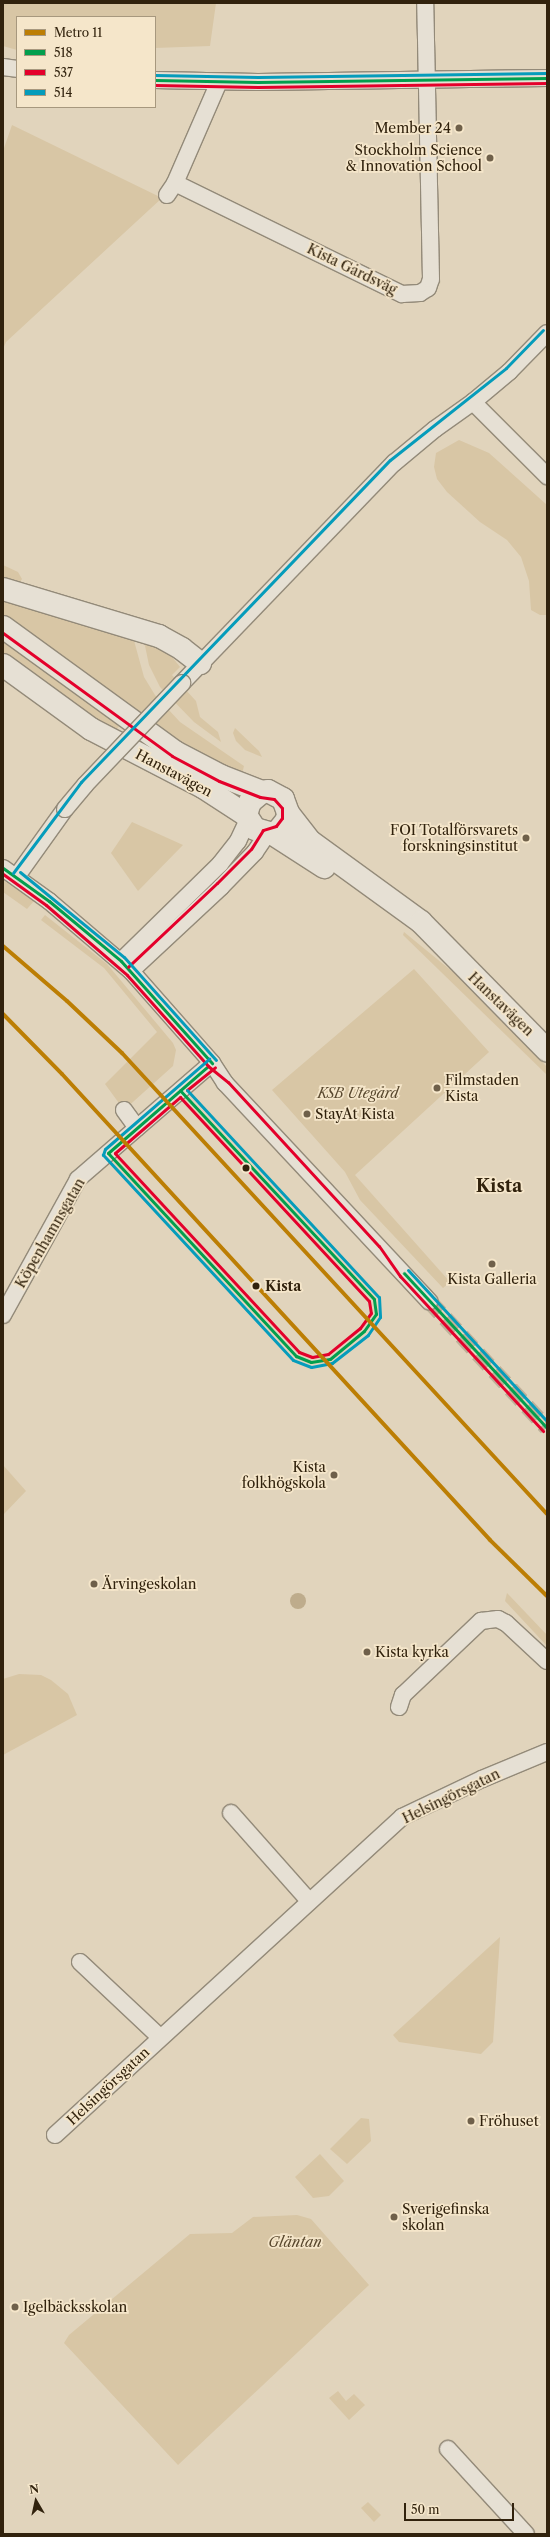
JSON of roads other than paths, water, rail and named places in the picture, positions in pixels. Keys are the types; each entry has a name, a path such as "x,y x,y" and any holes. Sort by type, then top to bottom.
{"main road":[{"path":"3,589 159,636 182,649 200,663"},
{"name":"Hanstavägen","path":"3,627 134,724 175,752 221,776 262,792 268,791 283,799 288,813 311,842 420,922 454,958 547,1050"},
{"name":"Hanstavägen","path":"3,665 91,729 203,787 247,818 255,829 270,834 346,880 435,949 454,958"},
{"path":"247,818 250,802 262,792"},
{"path":"270,834 284,825 288,813"}],"street":[{"name":"Kista Gårdsväg","path":"219,82 171,189 402,294 420,293 428,288 431,279 425,3"},
{"path":"3,67 16,69"},
{"path":"156,80 219,82 547,78"},
{"path":"429,1301 225,1083 212,1063 126,966 10,872 85,785 200,663 394,463 435,429 473,402 509,372 547,333"},
{"path":"473,402 547,476"},
{"path":"126,966 220,864 238,841 247,818"},
{"path":"126,966 240,867 270,834"},
{"name":"Köpenhamnsgatan","path":"3,1315 78,1179 212,1063"},
{"path":"124,1110 137,1128"},
{"path":"399,1707 403,1695 481,1621 498,1620 506,1623 547,1661"},
{"name":"Helsingörsgatan","path":"55,2135 402,1817 482,1779 547,1752"},
{"path":"231,1813 310,1901"},
{"name":"Helsingörsgatan","path":"80,1962 160,2038"},
{"path":"448,2449 526,2534"}],"tunnel":[{"path":"429,1301 547,1428"}],"metro line":[{"name":"11","path":"3,946 67,1001 122,1053 547,1514"},
{"name":"11","path":"3,1014 62,1074 490,1540 547,1596"}],"place":[{"name":"Member 24","path":"459,128"},
{"name":"Stockholm Science & Innovation School","path":"490,158"},
{"name":"FOI Totalförsvarets forskningsinstitut","path":"526,838"},
{"name":"Filmstaden Kista","path":"437,1088"},
{"name":"StayAt Kista","path":"307,1114"},
{"name":"Kista Galleria","path":"492,1264"},
{"name":"Kista","path":"256,1286"},
{"name":"Kista folkhögskola","path":"334,1475"},
{"name":"Ärvingeskolan","path":"94,1584"},
{"name":"Kista kyrka","path":"367,1652"},
{"name":"Fröhuset","path":"471,2121"},
{"name":"Sverigefinska skolan","path":"394,2217"},
{"name":"Igelbäcksskolan","path":"15,2307"}],"district":[{"name":"Kista","path":"499,1186"}],"park label":[{"name":"KSB Utegård","path":"358,1093"},
{"name":"Gläntan","path":"295,2242"}]}
